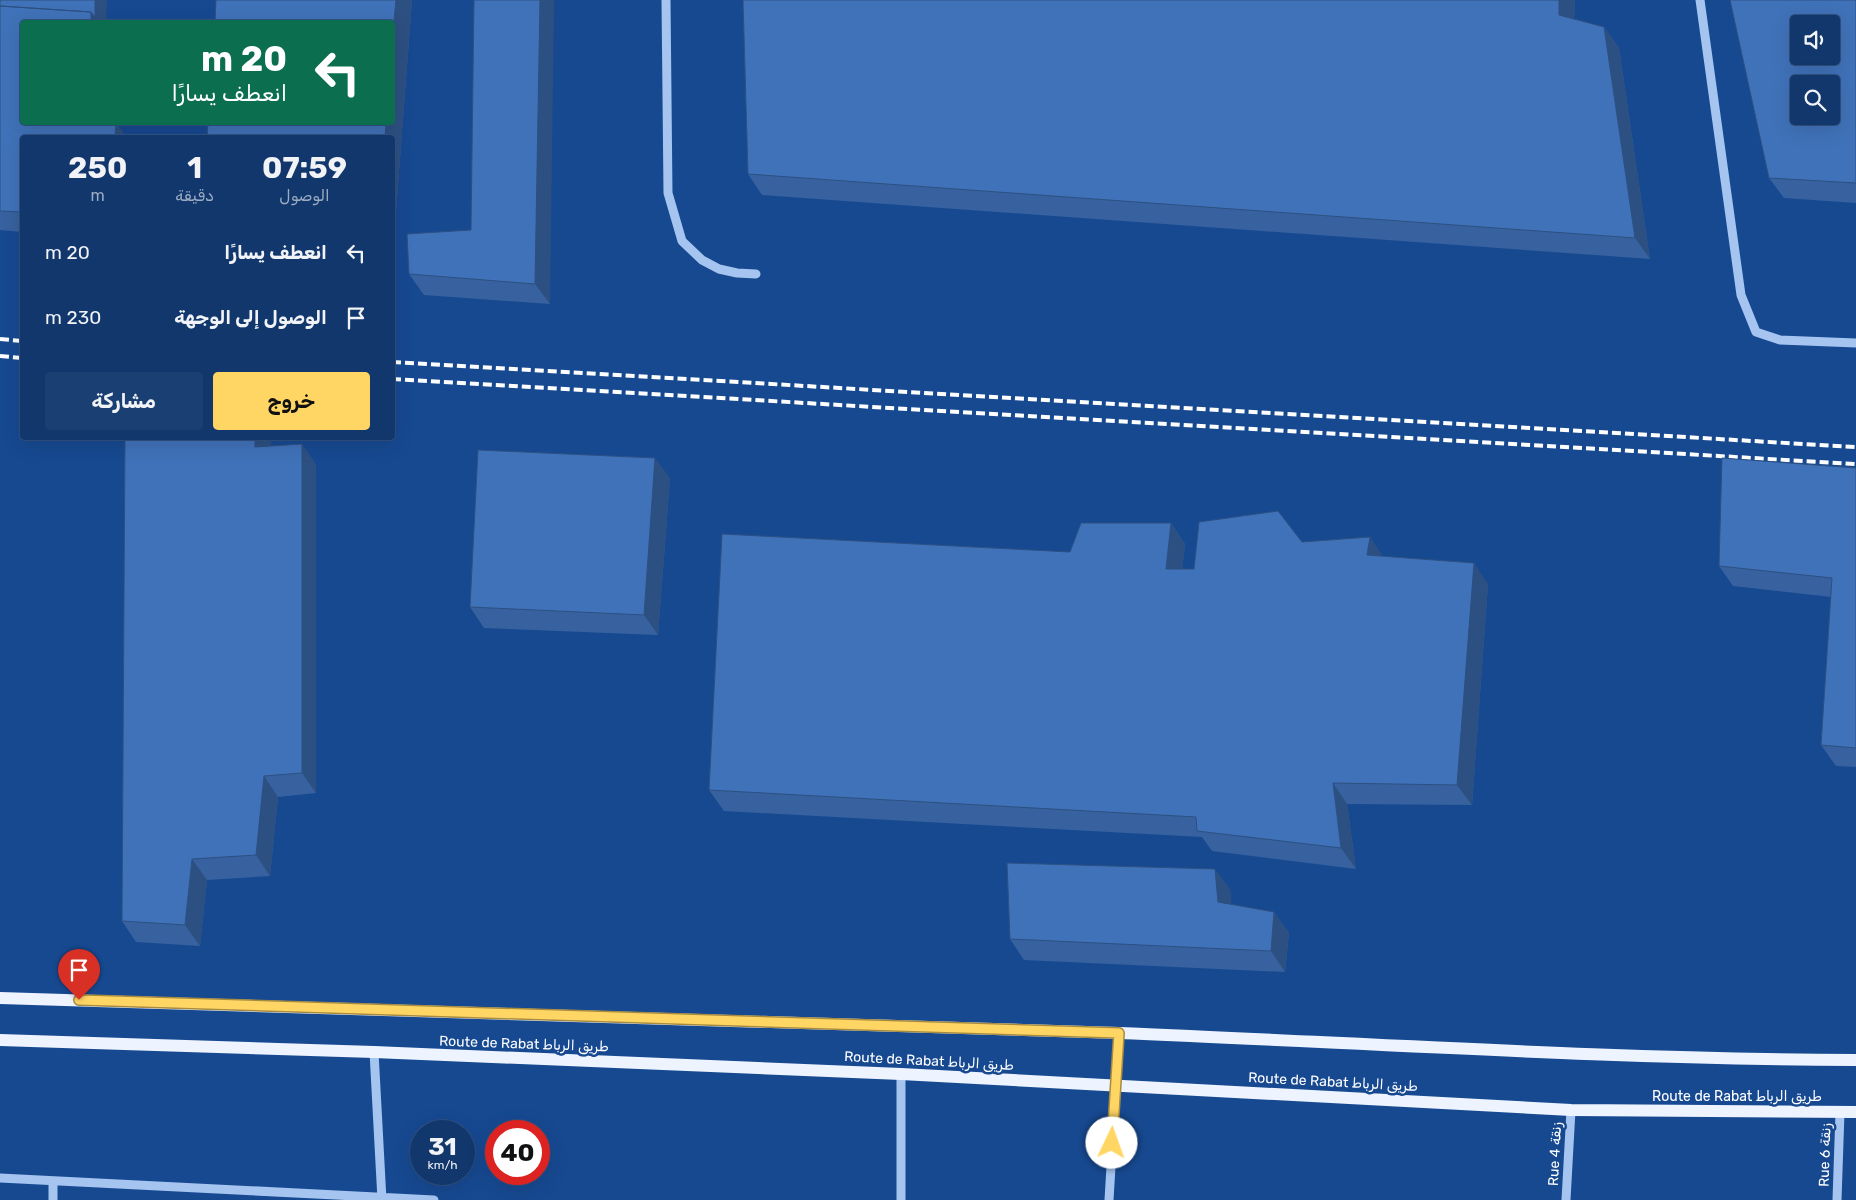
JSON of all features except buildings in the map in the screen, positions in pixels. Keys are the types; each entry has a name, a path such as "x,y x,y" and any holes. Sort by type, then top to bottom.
{"main road":[{"path":"0,998 374,1008 1119,1033 1577,1054 1856,1060"},
{"name":"Route de Rabat طريق الرباط","path":"0,1040 374,1052 901,1074 1571,1110 1856,1112"}],"street":[{"path":"666,0 668,193 682,240 702,260 719,269 737,274 756,274"},
{"path":"1700,0 1741,296 1756,332 1780,340 1856,343"},
{"path":"1109,1200 1119,1033"},
{"path":"374,1052 382,1198"},
{"path":"901,1074 901,1200"},
{"name":"Rue 4 زنقة","path":"1566,1200 1571,1110"},
{"name":"Rue 6 زنقة","path":"1837,1200 1840,1112"},
{"path":"0,1178 434,1200"},
{"path":"53,1182 54,1200"}],"railway":[{"path":"0,339 20,341"},
{"path":"0,356 20,358"},
{"path":"395,362 1856,447"},
{"path":"395,379 1856,464"}],"route":[{"path":"79,1000 1119,1033 1112,1143"}]}
